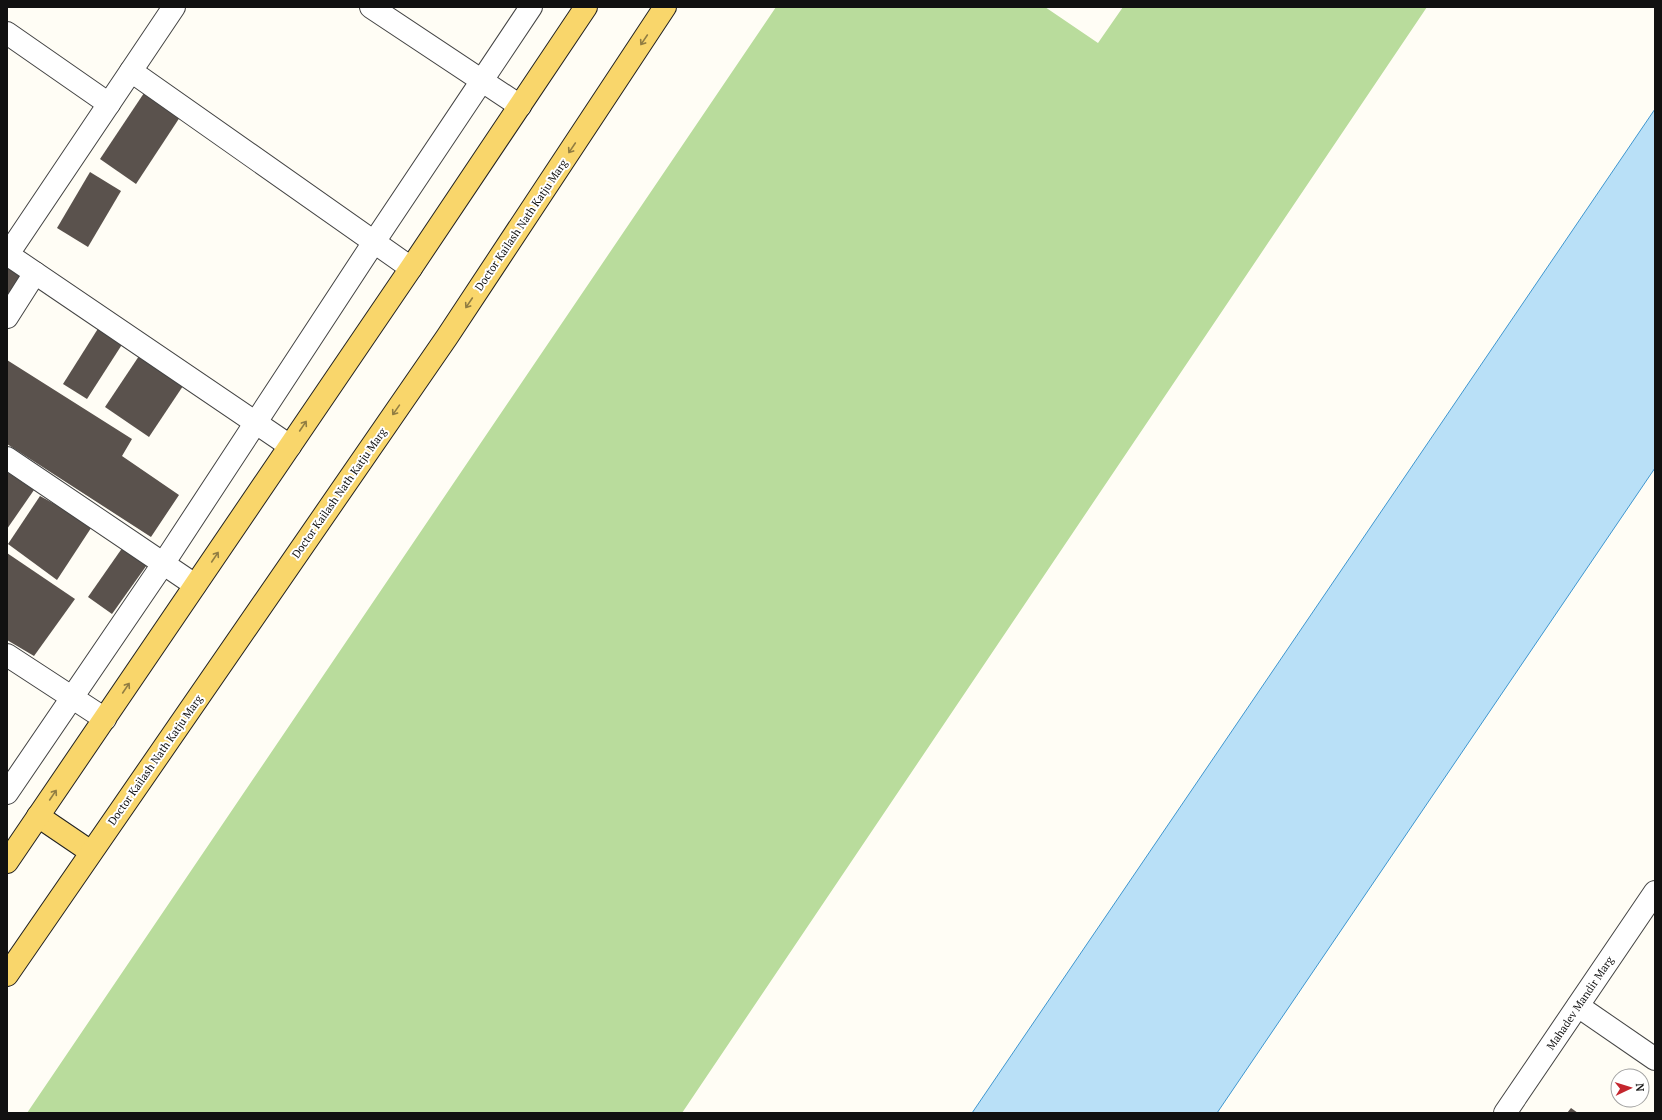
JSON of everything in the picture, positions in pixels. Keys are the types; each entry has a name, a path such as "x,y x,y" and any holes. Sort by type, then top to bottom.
{"main road":[{"path":"7,862 411,268 586,7"},
{"name":"Doctor Kailash Nath Katju Marg","path":"7,975 447,337 665,7"},
{"path":"38,816 92,852"}],"street":[{"path":"174,7 7,254 290,446"},
{"path":"371,7 520,106"},
{"path":"7,792 163,564 374,242 531,7"},
{"path":"7,33 109,104"},
{"path":"131,71 411,268"},
{"path":"7,318 35,273"},
{"path":"7,458 195,585"},
{"path":"7,655 105,719"},
{"name":"Mahadev Mandir Marg","path":"1505,1113 1655,892"},
{"path":"1578,1006 1655,1059"}],"green space":[{"path":"776,7 1045,7 1098,43 1123,7 1427,7 682,1113 27,1113"}],"water":[{"path":"1655,109 1655,468 1217,1113 972,1113"}],"building":[{"path":"146,90 182,114 136,184 100,159"},
{"path":"90,172 121,191 88,247 57,228"},
{"path":"7,267 22,278 7,301"},
{"path":"99,327 123,343 87,399 63,384"},
{"path":"139,356 183,386 149,437 105,407"},
{"path":"7,360 132,439 122,456 179,495 151,537 7,444"},
{"path":"7,472 34,490 7,529"},
{"path":"40,496 93,525 57,580 8,544"},
{"path":"125,544 149,562 112,614 88,597"},
{"path":"7,553 75,599 34,656 7,640"},
{"path":"1571,1108 1578,1113 1567,1113"}]}
